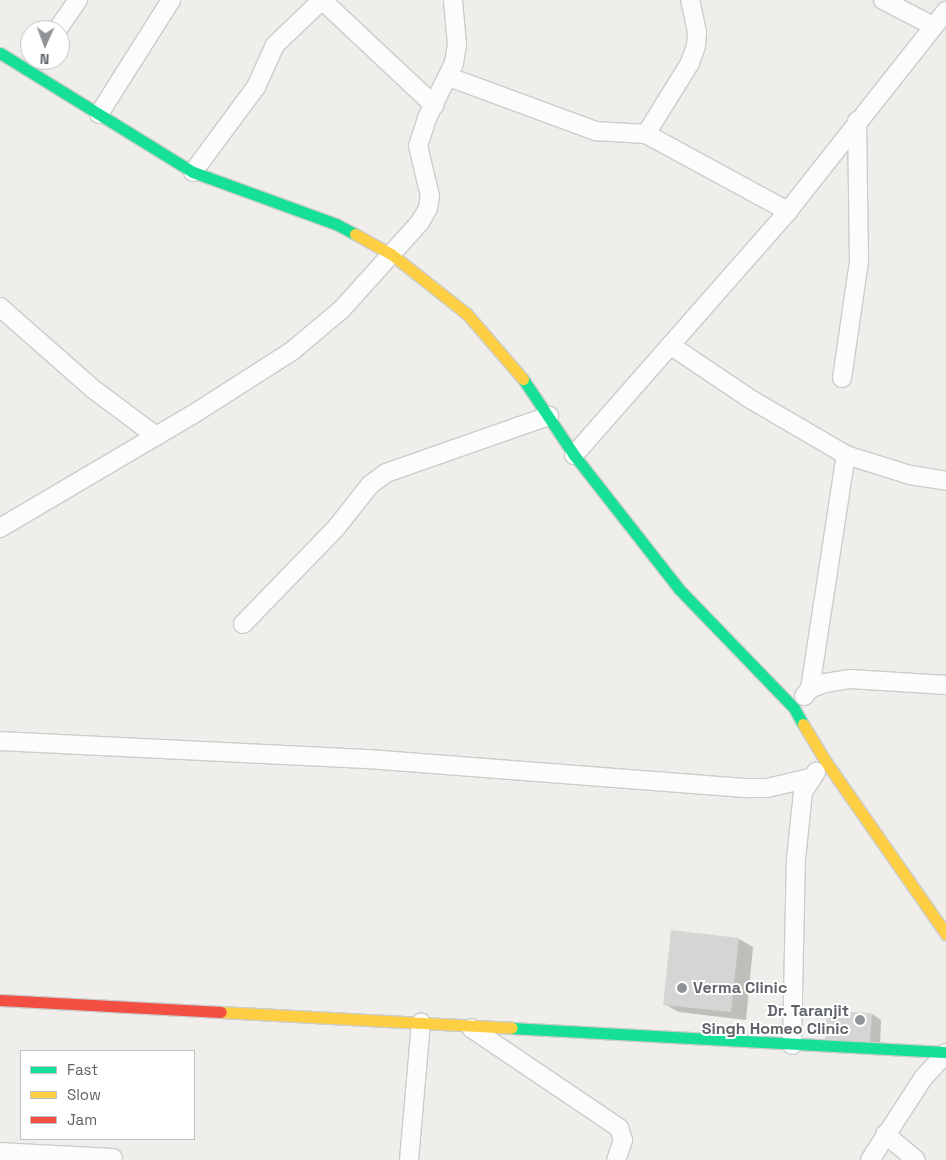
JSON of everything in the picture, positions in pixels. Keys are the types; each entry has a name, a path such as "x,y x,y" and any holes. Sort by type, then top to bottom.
{"street":[{"path":"64,20 78,0"},
{"path":"99,114 171,0"},
{"path":"193,172 256,87 275,45 322,0 434,105"},
{"path":"0,528 264,371 319,331 391,254 428,208 428,181 418,146 434,105 448,77 456,45 453,0"},
{"path":"646,134 690,63 696,46 697,32 690,0"},
{"path":"883,0 933,26"},
{"path":"574,455 788,211 857,121 946,11"},
{"path":"0,53 20,60"},
{"path":"39,70 99,114 193,172 336,224 391,254 467,314 494,340 549,416 574,455 679,589 794,708 826,762 946,934"},
{"path":"448,77 596,131 646,134 788,211"},
{"path":"842,378 859,262 857,121"},
{"path":"0,307 93,390 156,436"},
{"path":"670,345 752,400 846,455 910,475 946,481"},
{"path":"243,624 336,528 370,485 386,473 549,416"},
{"path":"794,708 810,689 846,455"},
{"path":"810,689 851,679 946,685"},
{"path":"0,741 368,759 748,788 776,787 810,778"},
{"path":"792,1045 796,859 803,792 810,778 826,762"},
{"path":"0,1000 471,1028 946,1052"},
{"path":"410,1159 421,1024"},
{"path":"471,1028 619,1128 623,1140 616,1160"},
{"path":"870,1160 924,1077 946,1052"},
{"path":"886,1134 916,1160"},
{"path":"0,1152 113,1158"}],"building":[{"path":"671,930 739,938 731,1012 663,1005"},
{"path":"827,1011 872,1013 870,1042 825,1039"}],"traffic: fast":[{"path":"0,53 193,172 336,224 355,234"},
{"path":"523,379 574,455 679,589 794,708 803,724"},
{"path":"512,1028 946,1052"}],"traffic: slow":[{"path":"355,234 391,254 467,314 523,379"},
{"path":"803,724 826,762 946,934"},
{"path":"221,1012 512,1028"}],"traffic: jam":[{"path":"0,1000 221,1012"}],"place":[{"name":"Verma Clinic","path":"682,988"},
{"name":"Dr. Taranjit Singh Homeo Clinic","path":"860,1020"}]}
